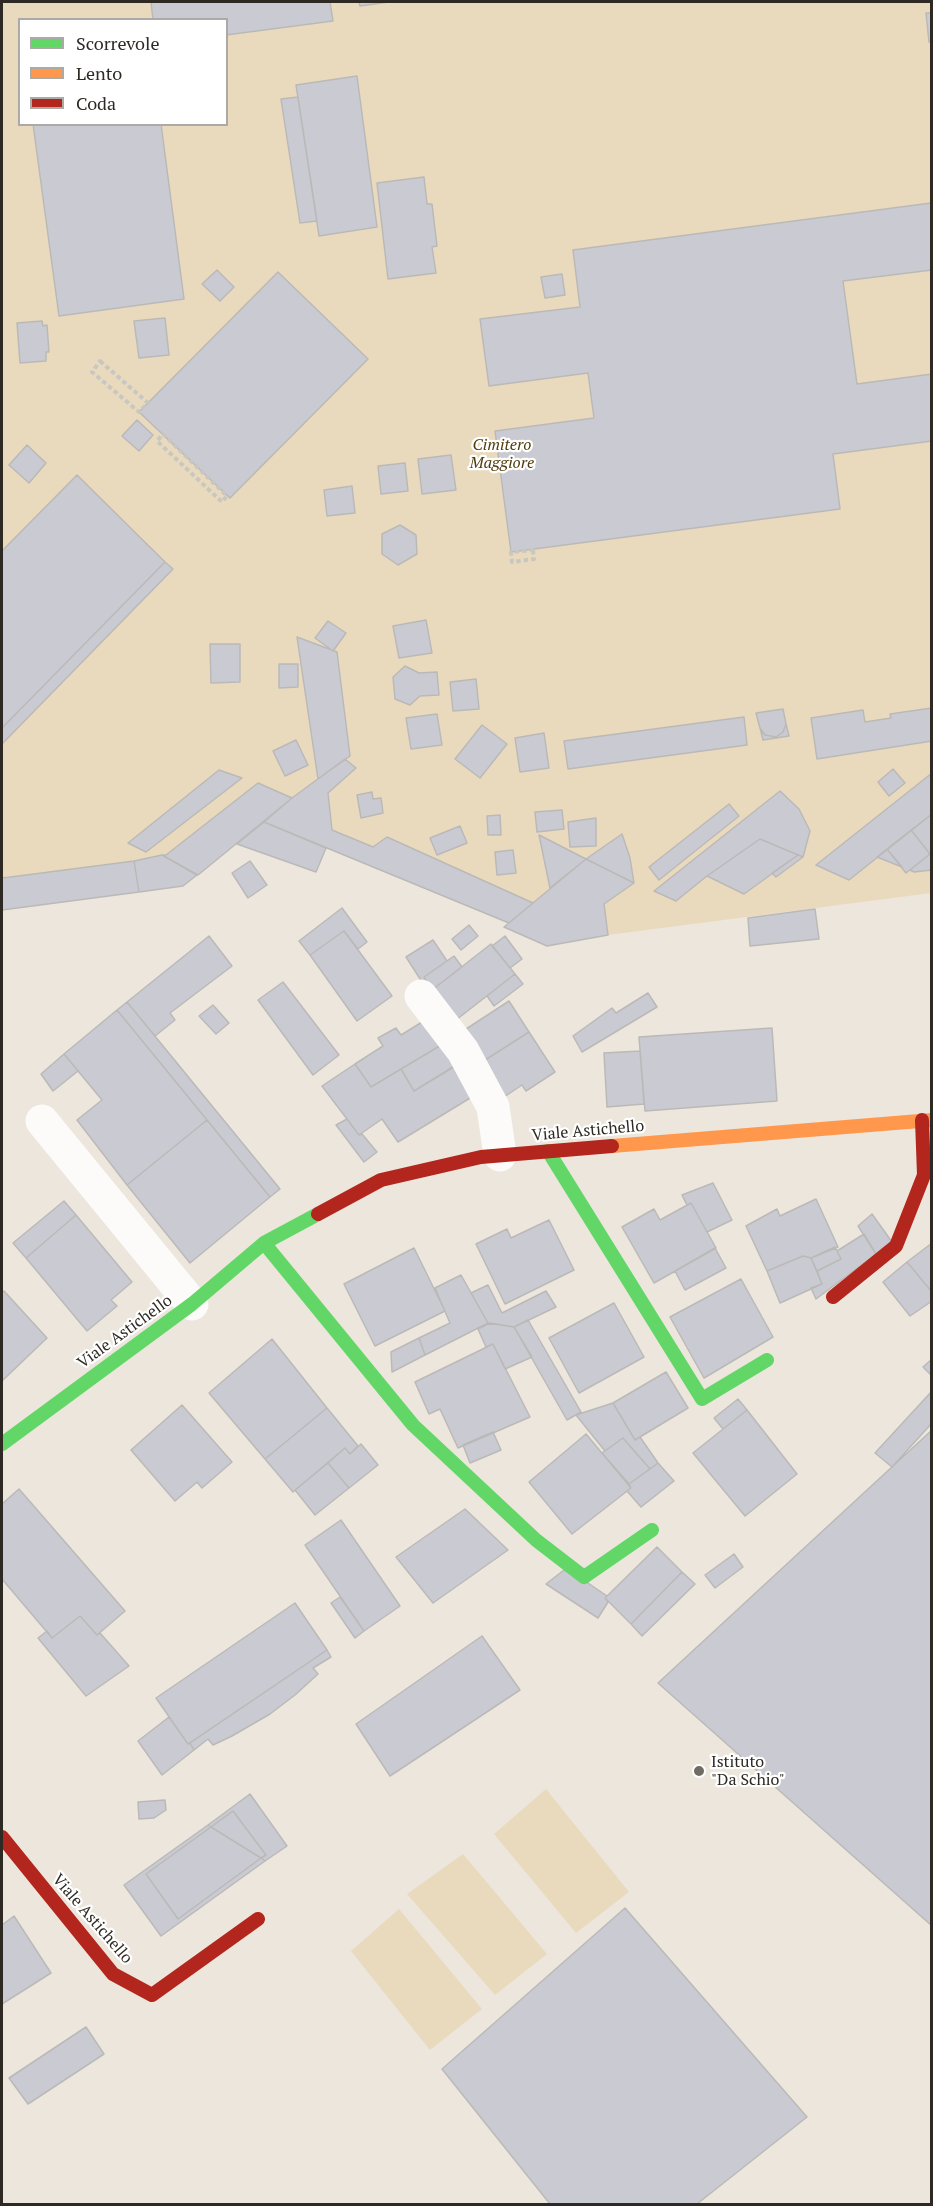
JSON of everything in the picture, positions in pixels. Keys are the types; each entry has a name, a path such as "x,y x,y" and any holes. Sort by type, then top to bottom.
{"street":[{"path":"421,996 463,1051 493,1107 500,1155"},
{"path":"833,1297 896,1246 924,1175 927,1120"},
{"name":"Viale Astichello","path":"2,1444 192,1304 264,1243 381,1180 482,1156 927,1120"},
{"path":"42,1121 192,1304"},
{"path":"548,1151 702,1400 767,1360"},
{"path":"264,1243 413,1425 536,1540 585,1577 652,1530"},
{"name":"Viale Astichello","path":"2,1837 113,1974 152,1995 258,1919"}],"path":[{"path":"100,361 148,403 139,412 92,372 100,361"},
{"path":"164,434 227,496 222,502 157,441 164,434"},
{"path":"533,550 534,559 512,562 511,552 533,550"}],"green space":[{"name":"Cimitero Maggiore","path":"2,2 931,2 931,893 608,935 547,946 504,927 508,923 264,822 183,886 2,910"},
{"path":"546,1789 629,1892 576,1933 494,1834"},
{"path":"463,1854 547,1954 495,1995 407,1894"},
{"path":"399,1909 482,2009 430,2050 351,1951"}],"building":[{"path":"151,2 330,2 333,21 228,35 228,18 153,18"},
{"path":"359,2 389,2 360,6"},
{"path":"926,13 932,13 932,42 929,42"},
{"path":"357,76 377,227 319,236 296,85"},
{"path":"298,97 317,221 300,223 281,99"},
{"path":"33,126 161,126 184,299 59,316"},
{"path":"424,177 427,204 432,204 437,246 432,247 436,273 388,279 377,183"},
{"path":"931,203 932,270 843,281 857,384 932,374 932,441 833,454 840,509 511,552 495,431 594,418 588,373 489,386 480,319 580,307 573,250"},
{"path":"217,270 234,287 220,301 202,284"},
{"path":"278,272 368,359 230,498 139,412"},
{"path":"562,274 565,295 545,298 541,277"},
{"path":"165,318 169,355 139,358 134,321"},
{"path":"42,321 43,326 47,325 49,352 46,352 46,361 20,363 17,323"},
{"path":"137,420 153,435 139,451 122,436"},
{"path":"27,445 46,463 29,483 9,465"},
{"path":"451,455 456,490 422,494 418,459"},
{"path":"405,463 408,491 381,494 378,466"},
{"path":"77,475 165,562 2,728 2,551"},
{"path":"352,486 355,513 327,516 324,490"},
{"path":"400,525 416,535 417,554 398,565 382,554 382,534"},
{"path":"165,562 173,569 2,744 2,728"},
{"path":"426,620 432,653 399,658 393,626"},
{"path":"328,621 346,633 333,651 315,638"},
{"path":"297,637 337,652 350,756 318,779"},
{"path":"210,644 240,644 240,682 211,683"},
{"path":"279,664 298,664 298,687 279,688"},
{"path":"405,666 419,673 437,672 439,695 420,696 410,705 395,699 393,677"},
{"path":"476,679 479,709 453,711 450,682"},
{"path":"932,708 932,741 817,759 811,718 863,710 865,722 891,718 890,714"},
{"path":"783,709 786,724 783,732 776,737 761,732 756,713"},
{"path":"437,714 442,745 411,749 406,718"},
{"path":"744,717 747,745 568,769 564,741"},
{"path":"786,724 789,736 763,740 760,728 765,735 776,737 783,732"},
{"path":"482,725 507,744 480,778 455,759"},
{"path":"544,733 549,768 520,772 515,738"},
{"path":"296,740 308,765 285,776 273,751"},
{"path":"345,759 356,768 328,793 332,830 373,847 387,837 533,903 509,923 264,822"},
{"path":"893,769 905,783 889,796 878,782"},
{"path":"219,770 242,778 146,852 128,843"},
{"path":"932,773 932,814 849,880 816,865"},
{"path":"258,783 292,798 198,875 162,855 166,855"},
{"path":"780,791 799,809 810,831 803,857 760,839 676,901 654,891"},
{"path":"372,792 373,799 381,798 383,813 361,818 357,795"},
{"path":"729,804 739,816 659,880 649,867"},
{"path":"562,810 564,829 537,832 535,812"},
{"path":"932,814 932,870 914,872 910,870 930,854 911,830"},
{"path":"500,815 501,835 488,835 487,816"},
{"path":"596,818 596,846 570,847 568,822"},
{"path":"264,822 326,848 316,872 237,844"},
{"path":"460,826 467,843 437,855 430,838"},
{"path":"911,830 930,854 906,873 887,849"},
{"path":"622,834 630,858 634,883 586,859"},
{"path":"539,835 586,859 550,888"},
{"path":"760,839 798,855 744,894 707,876"},
{"path":"887,849 902,867 877,857"},
{"path":"513,850 516,873 497,875 495,852"},
{"path":"162,855 197,875 183,886 139,892 134,861"},
{"path":"798,855 803,857 776,877 772,873"},
{"path":"586,859 634,883 604,904 608,935 547,946 504,927"},
{"path":"134,861 139,892 2,910 2,876 3,878"},
{"path":"250,861 267,885 248,898 232,873"},
{"path":"342,908 367,942 358,949 344,931 310,955 299,941"},
{"path":"815,909 819,939 750,946 748,918"},
{"path":"469,925 478,936 461,950 452,939"},
{"path":"344,931 392,996 357,1021 310,955"},
{"path":"209,936 232,966 170,1013 175,1020 155,1036 127,1002"},
{"path":"505,936 522,959 510,968 492,946"},
{"path":"433,940 447,961 424,977 427,982 424,985 406,957"},
{"path":"491,944 515,974 456,1020 432,990"},
{"path":"454,956 462,967 432,990 424,977"},
{"path":"515,974 523,984 494,1006 487,996"},
{"path":"283,982 339,1055 313,1075 258,1000"},
{"path":"648,993 657,1007 582,1052 573,1036 612,1008 616,1013"},
{"path":"509,1001 529,1032 482,1062 463,1031"},
{"path":"127,1002 280,1189 270,1197 117,1010"},
{"path":"213,1005 229,1023 216,1034 199,1016"},
{"path":"117,1010 207,1120 127,1185 77,1120 102,1100 64,1054"},
{"path":"427,1019 443,1044 371,1087 355,1064 383,1046 378,1038 396,1028 401,1035"},
{"path":"772,1028 777,1101 645,1111 639,1037"},
{"path":"529,1032 555,1072 526,1091 522,1085 504,1097 482,1062"},
{"path":"443,1044 456,1065 414,1091 401,1069"},
{"path":"640,1051 644,1104 607,1107 604,1053"},
{"path":"64,1054 78,1071 53,1091 41,1074"},
{"path":"462,1062 480,1092 398,1142 382,1119 359,1135 322,1086 355,1064 371,1087 401,1069 414,1091"},
{"path":"347,1119 359,1135 362,1134 377,1152 364,1162 336,1125"},
{"path":"207,1120 270,1197 190,1263 127,1185"},
{"path":"713,1183 732,1220 707,1232 691,1203 687,1205 682,1195"},
{"path":"816,1199 838,1247 811,1258 803,1256 767,1271 746,1226 777,1209 780,1216"},
{"path":"64,1201 76,1215 26,1258 13,1243"},
{"path":"691,1203 716,1248 654,1283 622,1227 654,1209 660,1220"},
{"path":"872,1214 892,1242 876,1254 858,1226"},
{"path":"76,1215 132,1282 111,1300 117,1306 87,1331 26,1258"},
{"path":"549,1220 574,1270 505,1304 476,1244 507,1229 511,1238"},
{"path":"864,1234 876,1254 816,1299 811,1288 822,1284 817,1271 841,1259 837,1251"},
{"path":"932,1243 932,1292 907,1262"},
{"path":"835,1247 841,1259 817,1271 811,1258"},
{"path":"414,1248 445,1311 375,1346 344,1284"},
{"path":"715,1248 726,1268 685,1290 675,1271"},
{"path":"803,1256 811,1258 822,1284 780,1303 767,1271"},
{"path":"907,1262 932,1292 932,1301 910,1316 883,1282"},
{"path":"461,1275 488,1323 425,1355 419,1338 450,1323 435,1288"},
{"path":"741,1279 773,1337 704,1378 670,1317"},
{"path":"488,1285 502,1313 546,1291 556,1307 514,1327 488,1323 471,1293"},
{"path":"4,1291 47,1338 2,1381 2,1293"},
{"path":"614,1303 644,1357 579,1393 549,1338"},
{"path":"528,1320 581,1412 567,1420 514,1327"},
{"path":"490,1323 514,1327 532,1357 505,1369 493,1344 486,1347 478,1329"},
{"path":"419,1338 425,1355 392,1372 391,1352"},
{"path":"272,1339 327,1408 265,1459 209,1393"},
{"path":"493,1344 530,1417 458,1448 440,1409 429,1414 415,1382"},
{"path":"932,1359 932,1376 923,1367"},
{"path":"666,1372 688,1408 635,1440 613,1403"},
{"path":"932,1391 932,1423 892,1467 875,1453"},
{"path":"738,1399 747,1410 723,1429 714,1418"},
{"path":"613,1403 635,1440 640,1437 658,1463 650,1469 623,1438 605,1451 576,1415"},
{"path":"182,1405 232,1462 202,1488 197,1482 175,1501 131,1450"},
{"path":"327,1408 358,1446 350,1454 345,1448 293,1492 265,1459"},
{"path":"747,1410 797,1474 745,1516 693,1453"},
{"path":"932,1430 932,1926 658,1683"},
{"path":"493,1432 501,1450 470,1463 463,1445"},
{"path":"586,1434 631,1488 572,1534 529,1482"},
{"path":"623,1438 650,1469 629,1484 602,1453"},
{"path":"361,1444 378,1465 349,1488 328,1463 345,1448 350,1454"},
{"path":"328,1463 349,1488 315,1515 295,1490"},
{"path":"658,1463 674,1481 641,1507 627,1491 631,1488 629,1484"},
{"path":"19,1489 125,1611 97,1635 80,1616 52,1638 2,1579 2,1504"},
{"path":"465,1509 508,1550 433,1603 396,1557"},
{"path":"341,1520 400,1606 364,1631 305,1545"},
{"path":"657,1547 682,1572 631,1624 605,1598"},
{"path":"734,1554 743,1567 715,1588 705,1575"},
{"path":"564,1570 607,1596 605,1598 608,1602 598,1618 546,1584"},
{"path":"682,1572 695,1584 642,1636 631,1624"},
{"path":"340,1597 364,1631 355,1638 331,1603"},
{"path":"295,1603 327,1650 188,1744 156,1698"},
{"path":"80,1616 97,1635 100,1633 129,1666 86,1696 38,1638 47,1631 52,1638"},
{"path":"482,1636 520,1690 390,1776 356,1724"},
{"path":"327,1650 331,1657 313,1668 318,1674 270,1714 213,1745 208,1739 194,1750 190,1743"},
{"path":"169,1717 194,1750 162,1775 138,1741"},
{"path":"250,1794 287,1846 265,1861 261,1858 266,1855 233,1811 211,1827 208,1825"},
{"path":"165,1800 166,1810 154,1818 139,1819 138,1802"},
{"path":"233,1811 266,1855 261,1858 211,1827"},
{"path":"208,1825 211,1827 146,1874 178,1919 261,1858 265,1861 161,1936 124,1885"},
{"path":"211,1827 261,1858 178,1919 146,1874"},
{"path":"625,1908 807,2117 697,2204 550,2204 442,2069"},
{"path":"14,1916 51,1973 2,2004 2,1925"},
{"path":"86,2027 104,2054 28,2104 9,2078"}],"traffic: fast":[{"path":"548,1151 702,1399 767,1360"},
{"path":"2,1444 192,1304 264,1243 318,1214"},
{"path":"264,1243 413,1425 536,1540 584,1577 652,1530"}],"traffic: slow":[{"path":"612,1146 932,1120"}],"traffic: jam":[{"path":"833,1297 896,1246 924,1175 922,1120"},
{"path":"318,1214 381,1180 481,1157 612,1146"},
{"path":"2,1837 113,1974 152,1995 258,1919"}],"place":[{"name":"Istituto \"Da Schio\"","path":"699,1771"}]}
